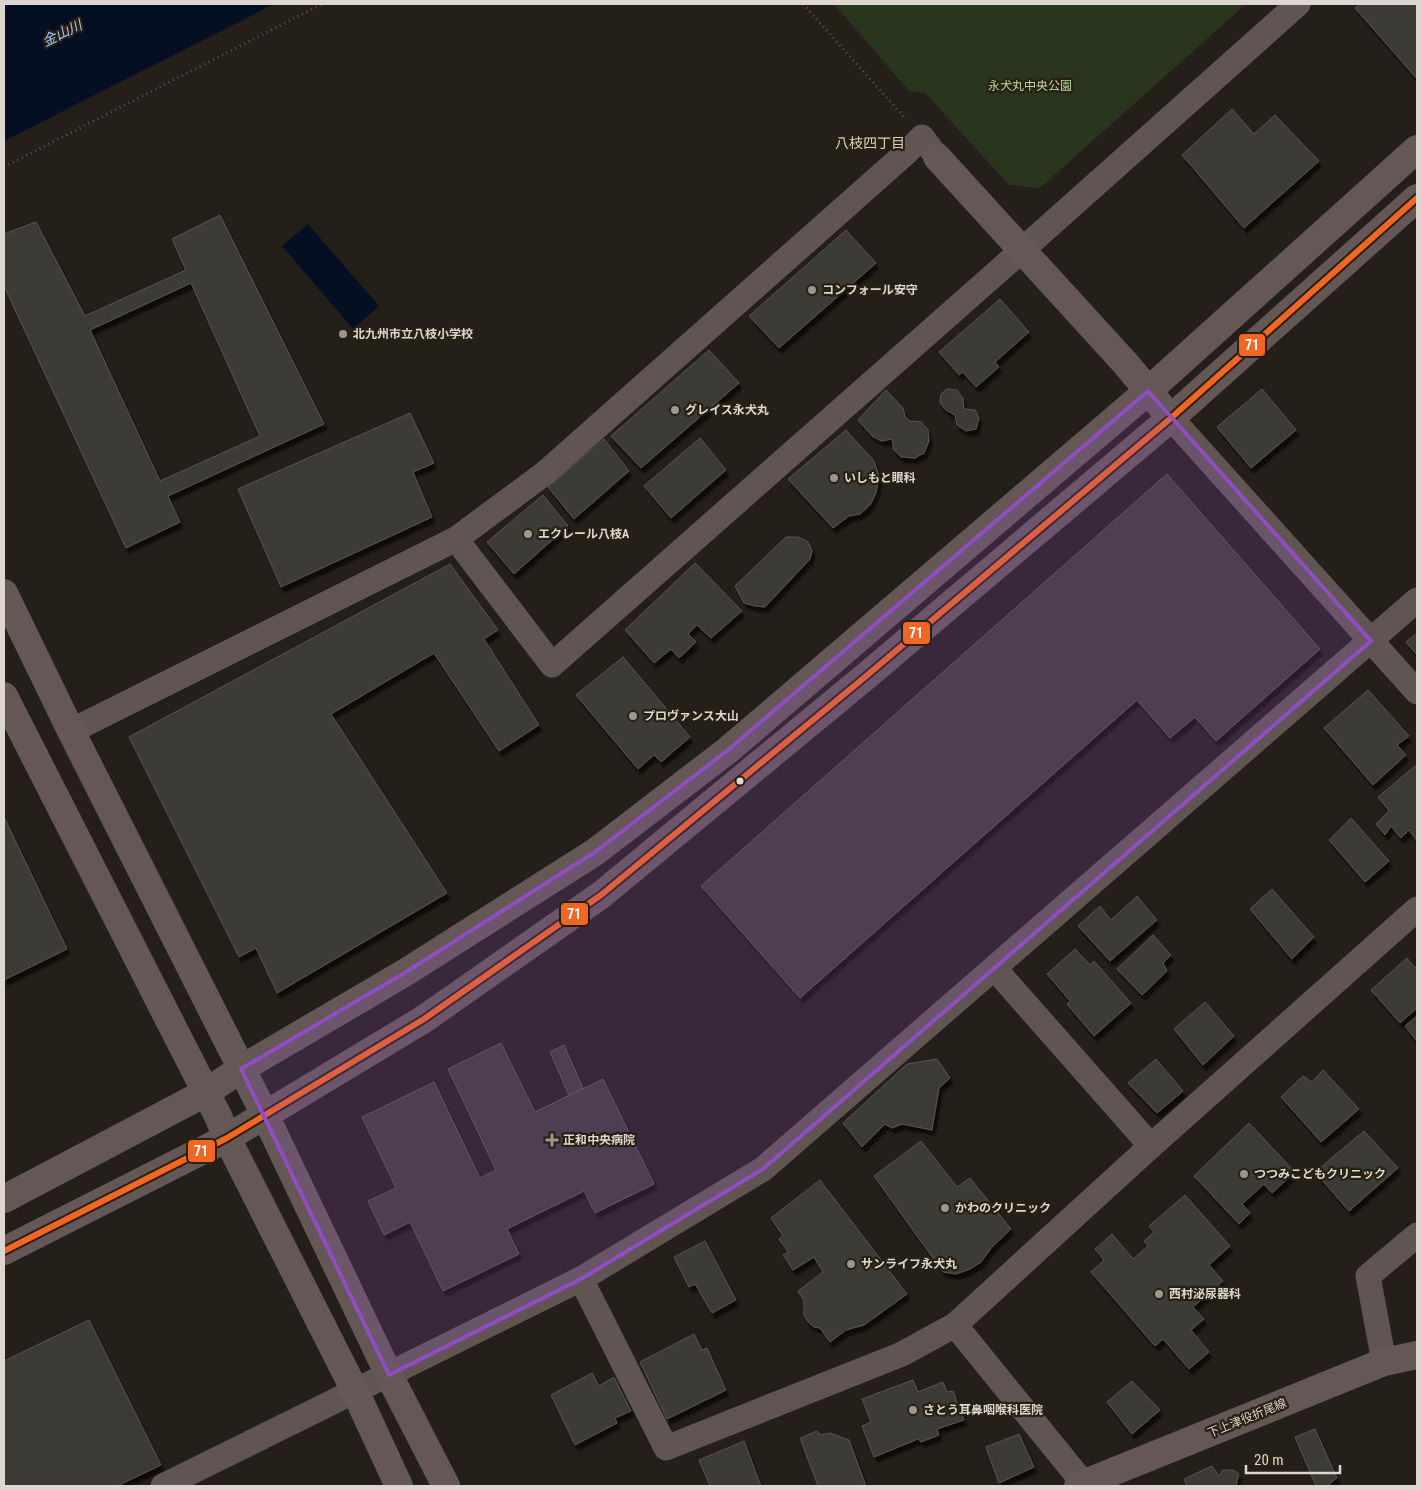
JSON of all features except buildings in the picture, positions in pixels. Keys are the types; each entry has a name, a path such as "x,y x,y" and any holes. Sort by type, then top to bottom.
{"street":[{"path":"456,539 552,665 1298,4"},
{"path":"71,730 456,539 545,474 899,160 929,147 1126,364 1171,418 1417,692"},
{"path":"4,1199 205,1093 241,1069 406,972 595,852 728,750 1148,391 1417,149"},
{"path":"4,1251 227,1138 424,1018 601,894 866,677 1171,418 1417,198"},
{"path":"4,593 10,622 71,730 265,1115 389,1375 446,1486"},
{"path":"163,1486 581,1279 763,1169 1417,600"},
{"path":"4,696 218,1116 227,1138 354,1391 399,1486"},
{"path":"581,1279 666,1448 902,1354 955,1325 1151,1146 1417,909"},
{"path":"995,969 1151,1146"},
{"path":"1384,1362 1368,1276 1417,1235"},
{"path":"955,1325 1081,1485"},
{"name":"下上津役折尾線","path":"1081,1485 1384,1362 1417,1355"}],"path":[{"path":"4,167 322,4"},
{"path":"803,4 929,147"}],"highlighted area":[{"path":"1148,391 1371,641 763,1169 581,1279 389,1375 241,1069 406,972 595,852 728,750"}],"green space":[{"name":"永犬丸中央公園","path":"834,4 1246,4 1040,188 1009,185 925,93 909,91"}],"water":[{"name":"金山川","path":"4,4 274,4 4,141"},
{"path":"308,224 379,306 353,329 282,246"}],"transit line":[{"name":"71","path":"4,1251 227,1138 424,1019 601,895 865,677 1171,418 1417,198"}],"place":[{"name":"コンフォール安守","path":"812,290"},
{"name":"北九州市立八枝小学校","path":"343,334"},
{"name":"グレイス永犬丸","path":"675,410"},
{"name":"いしもと眼科","path":"834,478"},
{"name":"エクレール八枝A","path":"528,534"},
{"name":"プロヴァンス大山","path":"633,716"},
{"name":"正和中央病院","path":"552,1140"},
{"name":"つつみこどもクリニック","path":"1244,1174"},
{"name":"かわのクリニック","path":"945,1208"},
{"name":"サンライフ永犬丸","path":"851,1264"},
{"name":"西村泌尿器科","path":"1159,1294"},
{"name":"さとう耳鼻咽喉科医院","path":"913,1410"}],"district":[{"name":"八枝四丁目","path":"870,143"}]}
